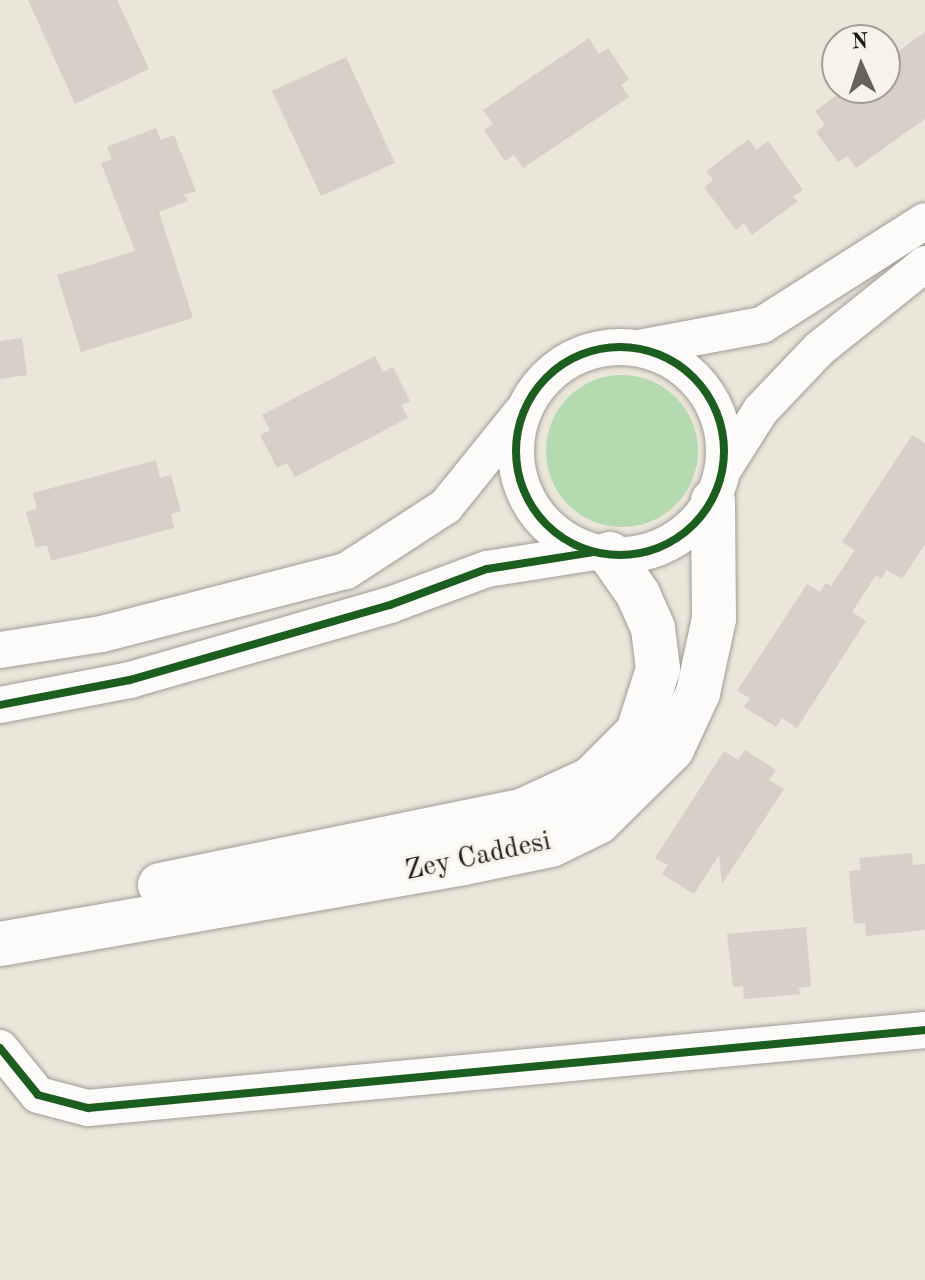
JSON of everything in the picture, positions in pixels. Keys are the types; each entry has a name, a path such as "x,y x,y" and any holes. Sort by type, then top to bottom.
{"main road":[{"name":"Zey Caddesi","path":"0,944 464,863 551,845 598,822 672,749 698,693 714,619 718,486"},
{"name":"Zey Caddesi","path":"0,914 207,877 524,810 591,779 638,732 658,669 653,628 602,553"}],"street":[{"path":"639,349 762,325 925,221"},
{"path":"0,705 130,680 390,605 487,569 602,553 631,555 666,545 693,527 761,410 819,349 925,264"},
{"path":"0,650 102,634 346,571 446,506 545,378 575,357 606,347 639,349 670,359 696,379 718,417 724,437 718,486"},
{"path":"524,408 516,443 519,479 544,521 561,538 602,553"},
{"path":"0,1048 38,1095 88,1108 925,1030"}],"green space":[{"path":"622,375 651,381 676,397 692,422 698,451 692,480 676,505 651,521 622,527 593,521 568,505 552,480 546,451 552,422 568,397 593,381"}],"building":[{"path":"28,0 117,0 149,69 75,104"},
{"path":"925,32 925,119 856,168 847,156 838,162 816,132 825,125 815,111 825,104 901,104 901,49"},
{"path":"589,38 599,54 608,48 629,79 621,85 629,97 523,168 514,155 505,161 484,130 493,124 483,110"},
{"path":"346,57 395,163 321,196 272,91"},
{"path":"156,128 161,140 174,135 196,191 184,195 188,201 159,212 193,318 81,352 57,275 135,251 101,163 112,159 107,147"},
{"path":"749,139 756,150 768,141 803,190 793,197 798,201 752,235 744,223 736,230 704,187 713,180 706,171"},
{"path":"22,338 27,375 0,379 0,341"},
{"path":"375,356 383,372 393,367 410,401 401,405 408,418 295,477 287,463 277,468 260,435 270,430 262,415"},
{"path":"912,435 925,443 925,544 902,579 887,570 881,579 876,575 852,612 866,621 797,728 782,718 776,727 744,707 750,698 737,691 807,584 820,592 826,583 831,586 855,550 842,542"},
{"path":"156,460 160,478 171,475 181,511 171,514 174,528 51,561 47,545 36,548 26,512 37,509 33,493"},
{"path":"745,750 776,770 769,780 784,789 722,884 719,855 694,894 662,874 668,865 655,858 724,751 738,760"},
{"path":"912,853 913,865 925,864 925,930 866,936 865,923 854,924 849,871 861,870 859,858"},
{"path":"806,927 811,986 798,988 801,994 744,999 743,986 733,987 727,934"}],"cycle path":[{"path":"620,347 660,355 693,378 716,411 724,451 716,491 693,524 660,547 620,555 580,547 547,524 524,491 516,451 524,411 547,378 580,355 620,347"},
{"path":"0,705 130,680 390,605 487,569 594,552"},
{"path":"0,1048 38,1095 88,1108 925,1030"}]}
